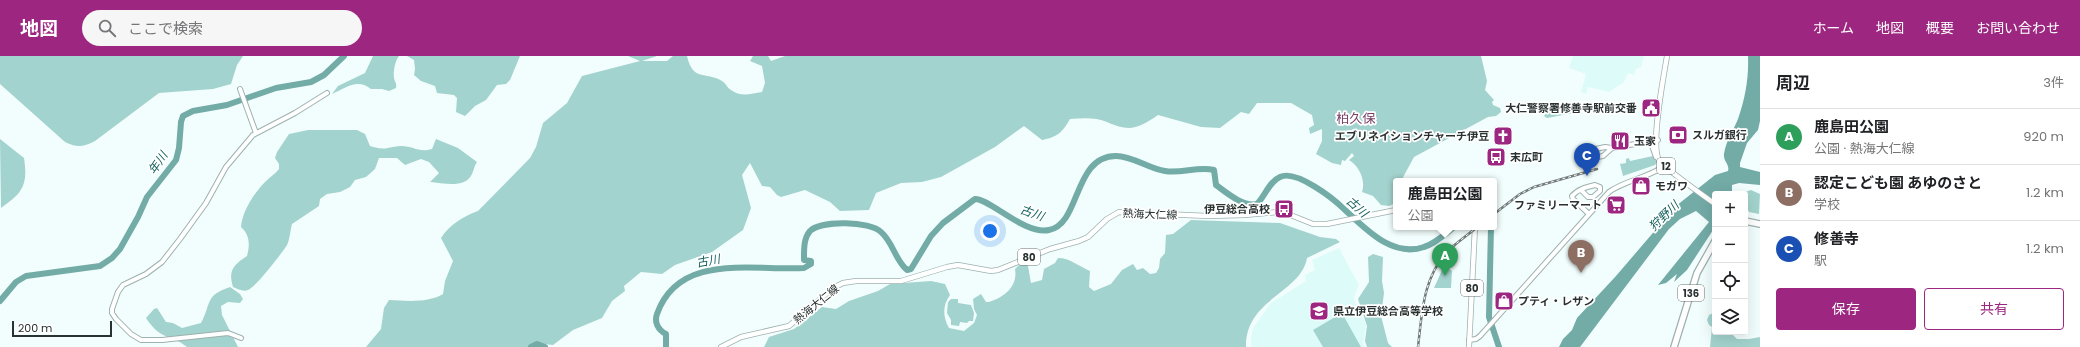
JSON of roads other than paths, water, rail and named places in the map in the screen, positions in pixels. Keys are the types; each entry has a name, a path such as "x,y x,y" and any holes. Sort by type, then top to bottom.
{"highway":[{"path":"1748,222 1760,224"},
{"name":"136","path":"1674,347 1697,273 1712,247"}],"main road":[{"name":"12","path":"1667,56 1659,99 1659,160 1712,202"},
{"name":"熱海大仁線","path":"721,347 741,337 789,326 833,288 843,283 856,281 901,281 953,266 970,267 991,271 998,270 1050,248 1079,241 1088,237 1107,220 1119,212 1225,216 1278,212 1313,224 1327,224 1393,211"},
{"name":"80","path":"1469,347 1475,230"}],"street":[{"path":"240,91 256,133"},
{"path":"241,338 228,333 162,340 141,340 131,334 112,313 120,288 127,282 146,274 162,262 202,208 236,153 256,133 295,113 327,93"},
{"path":"1612,148 1603,156 1592,158 1586,154 1588,151 1599,148 1612,148 1650,140 1658,140"},
{"path":"1650,140 1659,160"},
{"path":"1469,340 1477,339 1609,192 1617,186 1659,170 1665,165"},
{"path":"1581,190 1573,194 1572,197 1589,214"}],"waterway":[{"name":"年川","path":"0,301 16,282 26,276 100,266 112,258 120,249 138,217 147,197 176,160 183,116 193,111 227,105 276,88 311,82 324,75 344,56"},
{"name":"古川","path":"666,347 666,334 657,326 657,314 668,294 682,281 700,273 720,269 804,268 811,264 811,261 804,260 805,243 810,231 816,227 824,225 846,223 875,228 881,232 903,266 907,270 911,269 931,236 943,223 975,199 989,204 1029,227 1039,230 1049,230 1059,225 1067,216 1084,178 1092,167 1102,159 1116,156 1129,158 1153,168 1171,172 1202,169 1214,170 1216,185 1235,199 1252,204 1257,204 1276,179 1287,176 1295,177 1305,181 1324,193 1380,240 1401,249 1412,249 1428,246 1450,230"},
{"name":"古川","path":"1491,230 1489,317 1499,347"},
{"name":"古川","path":"531,347 537,344 545,347"}],"railway":[{"path":"1497,212 1520,194 1534,187 1597,169"},
{"path":"1418,347 1425,296 1433,272 1448,251 1473,230"}],"place":[{"name":"大仁警察署修善寺駅前交番","path":"1651,108"},
{"name":"スルガ銀行","path":"1678,135"},
{"name":"エブリネイションチャーチ伊豆","path":"1503,136"},
{"name":"玉家","path":"1620,141"},
{"name":"末広町","path":"1496,157"},
{"name":"修善寺","path":"1587,176"},
{"name":"モガワ","path":"1641,186"},
{"name":"ファミリーマート","path":"1616,205"},
{"name":"伊豆総合高校","path":"1284,209"},
{"name":"認定こども園 あゆのさと","path":"1581,273"},
{"name":"鹿島田公園","path":"1445,276"},
{"name":"プティ・レザン","path":"1504,301"},
{"name":"県立伊豆総合高等学校","path":"1319,311"}],"district":[{"name":"柏久保","path":"1356,118"}],"water label":[{"name":"狩野川","path":"1664,216"}]}
